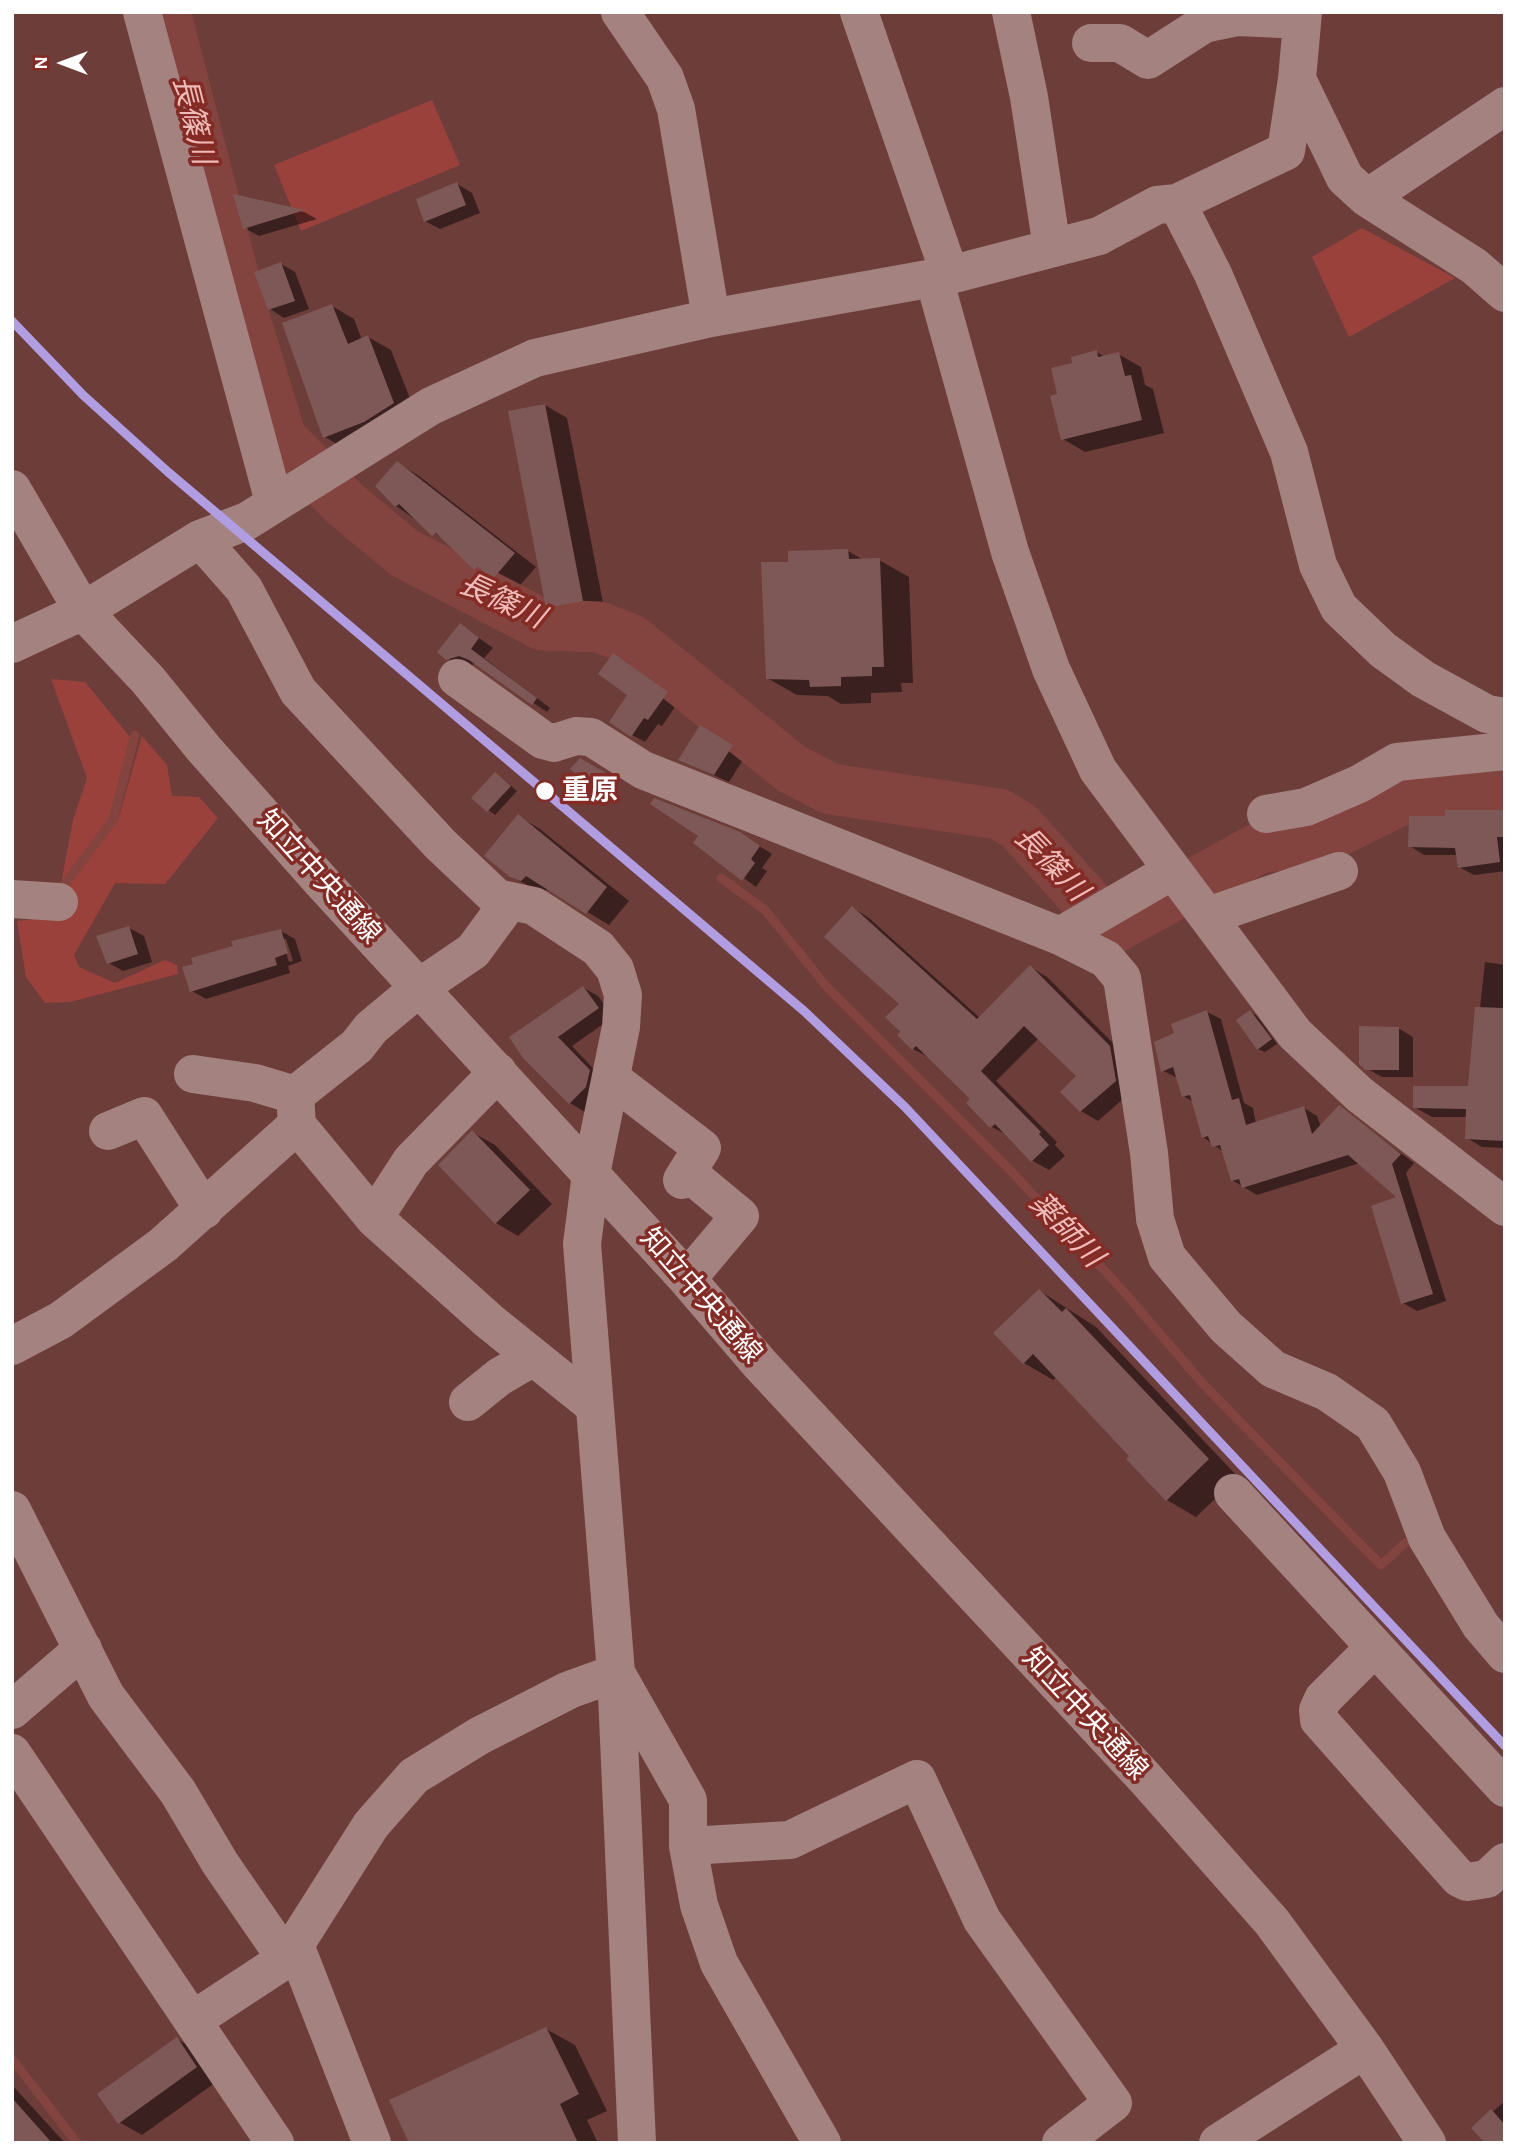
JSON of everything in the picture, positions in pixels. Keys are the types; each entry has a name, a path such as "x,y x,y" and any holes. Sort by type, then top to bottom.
{"street":[{"path":"142,12 274,502"},
{"path":"620,12 665,78 676,109 710,318"},
{"path":"859,12 942,276 1010,552 1051,669 1098,769 1295,1034 1359,1094 1505,1207"},
{"path":"1012,12 1029,97 1052,248"},
{"path":"12,644 83,611 200,539 233,529 431,406 535,358 710,318 942,276 1099,236 1157,205 1177,203 1286,151 1297,79 1302,16 1238,17 1204,24 1148,60 1120,43 1091,43"},
{"path":"1297,79 1345,178 1367,198 1474,266 1505,293"},
{"path":"1367,198 1505,106"},
{"path":"1177,203 1213,274 1289,452 1318,565 1339,608 1383,650 1423,679 1487,714 1505,717"},
{"name":"知立中央通線","path":"12,489 83,611 321,881 592,1174 760,1364 1145,1778 1272,1922 1365,2049 1427,2143"},
{"path":"200,539 244,589 298,691 440,844 497,898 534,906 598,948 615,969 622,995 612,1079 592,1174 582,1244 592,1404 616,1673 637,2143"},
{"path":"457,678 543,740 554,743 576,736 590,737 643,769 1084,922 1188,891 1339,871"},
{"path":"1266,814 1306,807 1359,784 1397,762 1505,751"},
{"path":"12,1346 61,1320 111,1285 204,1210 371,1028 420,987 473,951 509,902"},
{"path":"1084,922 1106,959 1122,978 1149,1153 1155,1220 1167,1257 1226,1327 1273,1369 1326,1392 1373,1424 1402,1472 1427,1538 1481,1626 1505,1654"},
{"path":"374,1218 411,1161 498,1072"},
{"path":"193,1074 256,1083 296,1110 374,1218 533,1357 592,1404"},
{"path":"612,1079 702,1148 684,1176 740,1216 687,1279"},
{"path":"108,1131 144,1116 204,1210"},
{"path":"468,1402 499,1377 533,1357"},
{"path":"1233,1493 1505,1788"},
{"path":"12,1510 106,1696 178,1792 220,1864 291,1952 372,2143"},
{"path":"1374,1648 1323,1699 1318,1710 1318,1720 1459,1878 1467,1882 1486,1879 1505,1862"},
{"path":"12,1710 83,1649"},
{"path":"616,1673 688,1800 688,1846 699,1905 719,1963 822,2143"},
{"path":"193,2020 291,1952 371,1825 414,1776 479,1737 569,1690 616,1673"},
{"path":"12,1753 275,2143"},
{"path":"688,1846 790,1840 917,1779 982,1920 1113,2103 1061,2143"},
{"path":"1218,2143 1365,2049"}],"shaded area":[{"path":"432,100 460,165 301,231 274,165"},
{"path":"1362,228 1455,278 1349,337 1312,257"},
{"path":"51,679 85,682 130,737 110,818 61,884 73,820 87,778"},
{"path":"142,736 167,765 172,796 199,797 218,818 165,884 115,883 74,955 79,967 115,983 165,960 177,965 178,974 70,1002 45,1003 26,977 17,921 67,915 65,890 118,820"}],"building":[{"path":"457,182 466,205 424,222 416,199"},
{"path":"233,194 305,210 243,229"},
{"path":"281,262 295,301 268,310 254,272"},
{"path":"332,304 348,344 368,335 394,403 364,422 323,438 282,323"},
{"path":"1097,350 1098,357 1119,352 1125,376 1131,375 1142,420 1061,440 1050,396 1057,394 1051,368 1072,363 1071,357"},
{"path":"545,404 583,601 546,608 508,411"},
{"path":"397,461 515,553 492,580 478,566 474,570 436,533 432,536 399,504 395,507 375,486"},
{"path":"848,549 849,559 880,558 884,667 872,667 872,676 841,677 841,686 810,687 809,680 766,679 761,562 788,562 788,551"},
{"path":"460,623 479,638 471,649 537,698 532,705 469,660 459,656 446,660 437,652"},
{"path":"613,653 668,692 648,720 644,718 631,737 609,722 627,695 598,674"},
{"path":"700,725 733,745 714,775 678,760"},
{"path":"580,758 606,773 592,789 570,769"},
{"path":"495,772 511,786 487,812 471,798"},
{"path":"654,798 740,832 760,846 751,859 755,863 742,881 693,843 698,836 650,804"},
{"path":"1445,810 1505,810 1505,837 1497,837 1500,862 1458,868 1455,848 1408,847 1409,816 1445,816"},
{"path":"518,814 607,887 586,914 526,876 521,881 510,877 484,856"},
{"path":"852,906 977,1019 1030,965 1110,1046 1116,1081 1080,1112 1060,1092 1076,1076 1024,1026 981,1071 1041,1132 1039,1134 1049,1145 1031,1162 995,1124 990,1128 966,1103 970,1099 916,1046 912,1050 897,1035 900,1032 885,1017 899,1004 824,937"},
{"path":"129,926 138,954 107,964 96,936"},
{"path":"281,929 288,953 275,958 277,965 190,992 182,967 193,964 191,958 233,946 231,941"},
{"path":"583,986 599,1008 558,1037 590,1070 586,1087 569,1104 523,1058 509,1037"},
{"path":"1475,1007 1504,1008 1505,1141 1465,1139 1466,1109 1413,1108 1413,1086 1468,1086"},
{"path":"1207,1010 1232,1100 1239,1098 1246,1125 1304,1106 1312,1134 1339,1105 1401,1154 1392,1164 1433,1294 1401,1304 1371,1206 1396,1197 1348,1155 1242,1188 1239,1179 1231,1181 1220,1145 1212,1147 1208,1136 1202,1138 1190,1095 1182,1097 1173,1067 1161,1072 1154,1042 1174,1033 1171,1024"},
{"path":"1250,1010 1272,1039 1257,1050 1236,1020"},
{"path":"1359,1026 1399,1027 1399,1070 1365,1070 1359,1064"},
{"path":"472,1130 530,1190 495,1224 438,1165"},
{"path":"1039,1289 1062,1312 1066,1308 1209,1459 1166,1501 1126,1459 1129,1456 1033,1354 1023,1364 993,1333"},
{"path":"546,2027 579,2094 560,2104 578,2143 409,2143 389,2100"},
{"path":"177,2037 197,2067 118,2124 97,2094"},
{"path":"12,2098 52,2143 12,2143"},
{"path":"1491,2109 1505,2125 1505,2143 1485,2143 1471,2128"}],"waterway":[{"name":"長篠川","path":"165,12 243,313 281,438 344,503 404,553 543,625 599,627 630,639 792,769 831,789 999,814 1019,826 1112,929 1259,848 1296,844 1330,835 1409,796 1505,787"},
{"path":"59,892 113,820 135,735"},
{"name":"薬師川","path":"721,878 765,910 827,987 1007,1167 1119,1286 1204,1385 1381,1565 1405,1543"},
{"path":"12,2059 77,2143"}],"transit line":[{"path":"12,321 83,395 168,472 804,1011 905,1107 1505,1746"}],"place":[{"name":"重原","path":"545,791"}]}
